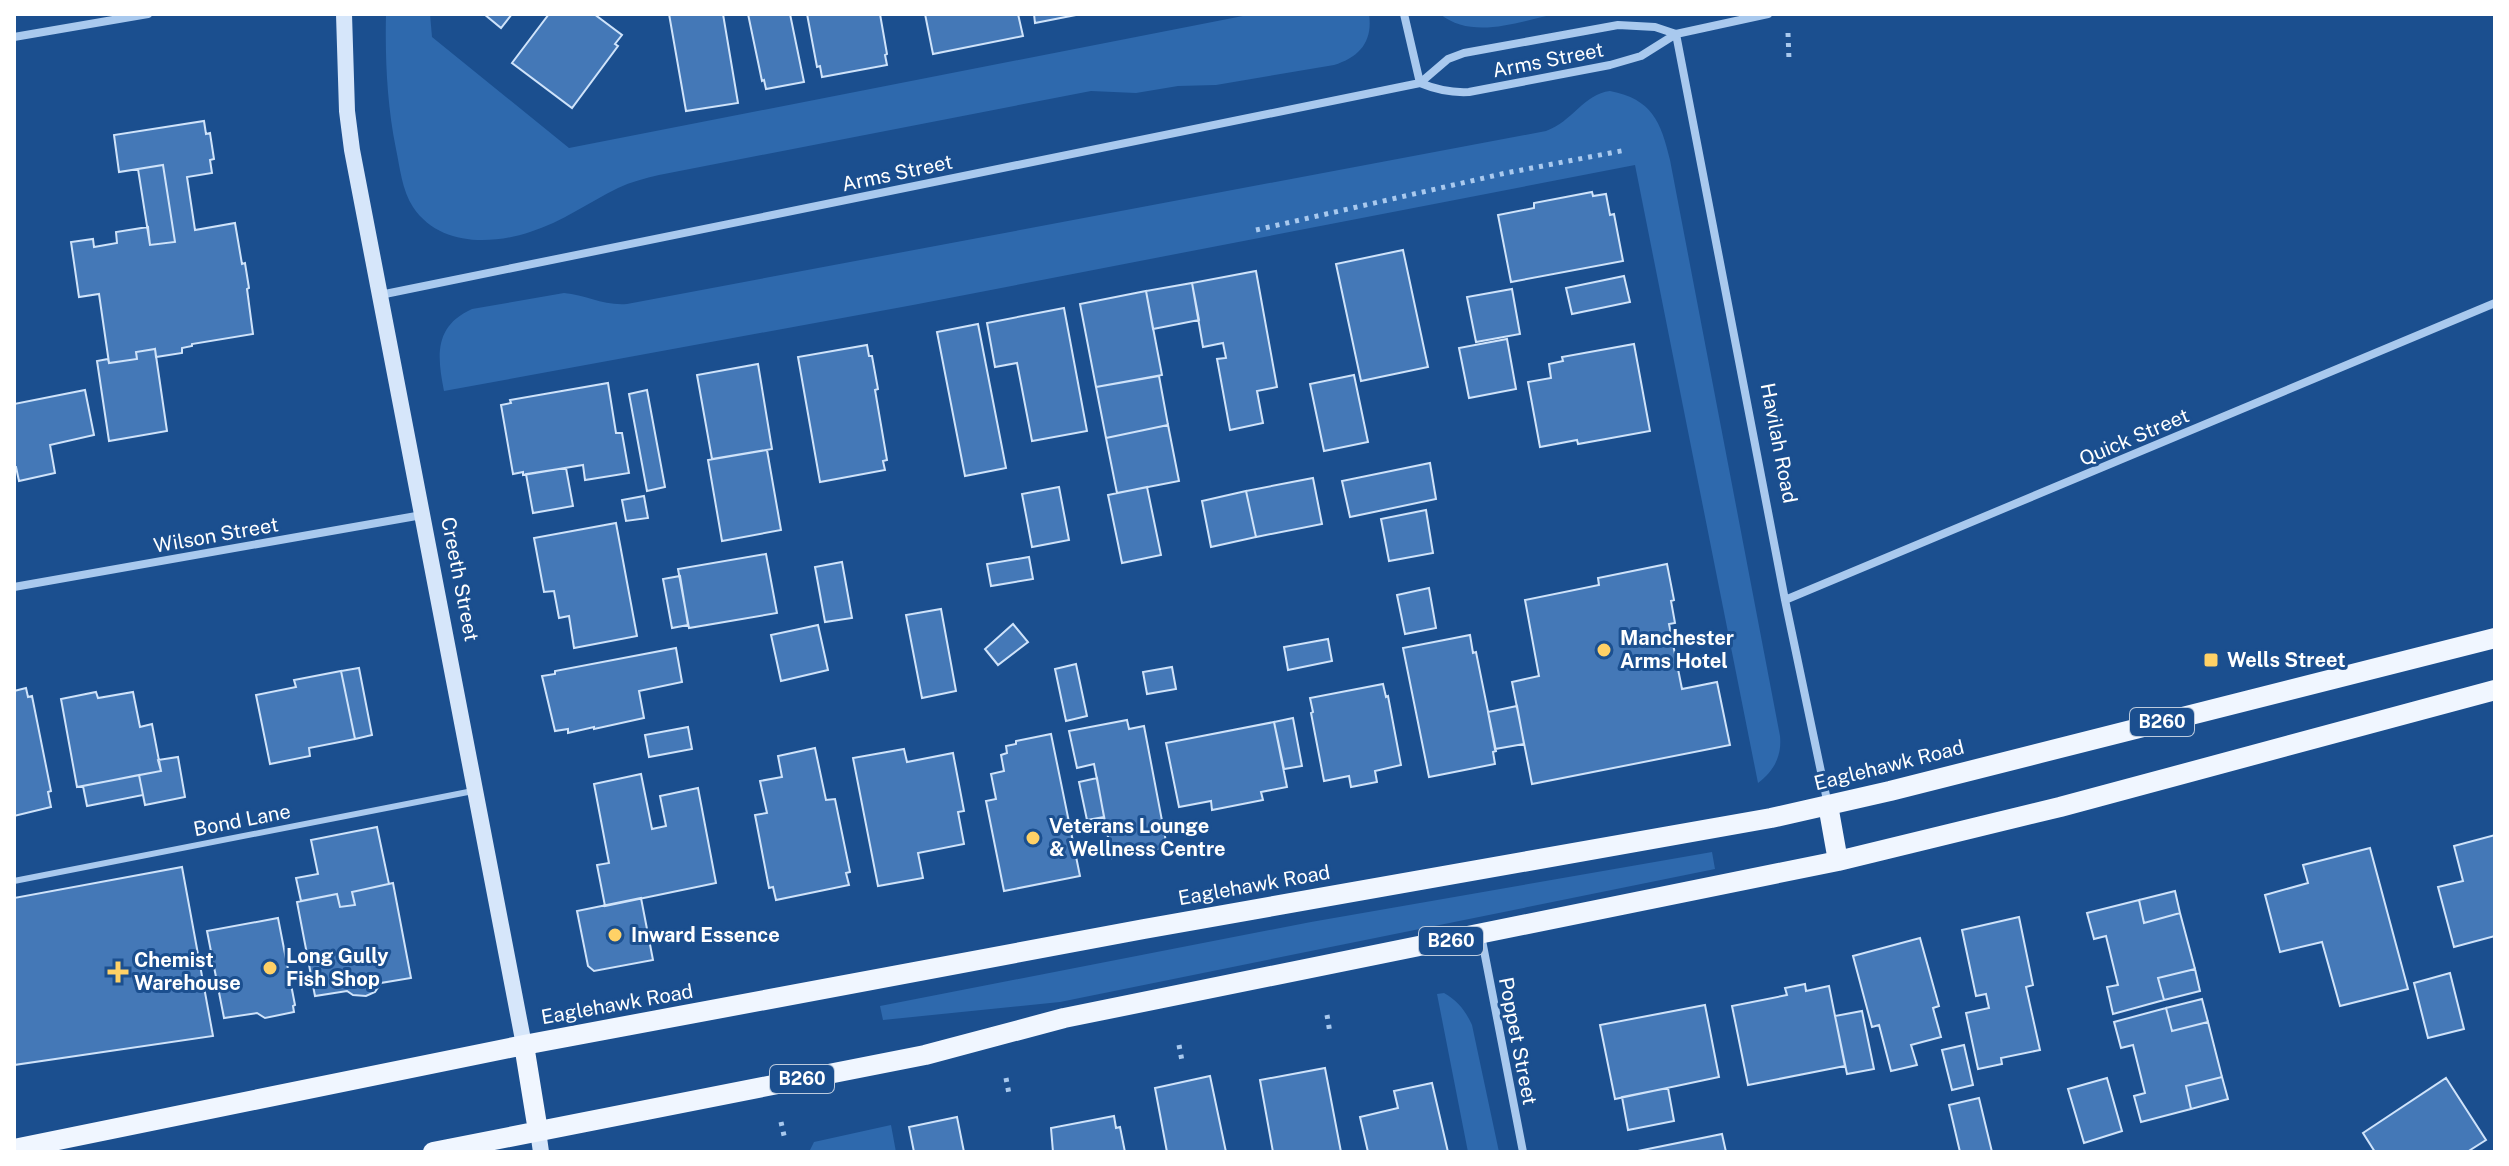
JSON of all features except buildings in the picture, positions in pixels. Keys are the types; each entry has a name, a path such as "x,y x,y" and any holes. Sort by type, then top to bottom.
{"main road":[{"name":"Eaglehawk Road","path":"14,1149 524,1045 1129,932 1771,818 2495,638"},
{"name":"B260","path":"433,1152 925,1055 1064,1018 1838,861 2060,807 2495,690"},
{"name":"Havilah Road","path":"1828,805 1838,861"},
{"name":"Creeth Street","path":"524,1045 538,1131"}],"street":[{"path":"14,37 148,14"},
{"name":"Creeth Street","path":"344,14 347,111 524,1045"},
{"path":"1404,14 1420,83"},
{"name":"Arms Street","path":"1420,83 1444,91 1469,92 1621,62 1641,56 1676,34 1768,14"},
{"name":"Arms Street","path":"380,295 1420,83 1448,59 1479,50 1618,25 1655,27 1676,34"},
{"name":"Havilah Road","path":"1676,34 1785,600 1828,805"},
{"name":"Quick Street","path":"1785,600 2495,303"},
{"name":"Wilson Street","path":"14,587 423,515"},
{"name":"Poppet Street","path":"1481,935 1523,1152"},
{"name":"Creeth Street","path":"538,1131 541,1152"}],"lane":[{"name":"Bond Lane","path":"14,881 476,790"}],"path":[{"path":"1256,230 1506,173 1626,150"},
{"path":"1327,1015 1330,1033"},
{"path":"1179,1045 1182,1061"},
{"path":"1006,1078 1009,1094"},
{"path":"781,1122 785,1140"}],"shaded area":[{"path":"386,14 430,14 432,37 569,148 1253,14 1369,14 1370,24 1363,47 1334,65 1216,85 1178,86 1136,93 1091,91 659,175 618,188 542,228 515,236 483,240 467,239 437,229 424,220 406,193 390,115"},
{"path":"1440,14 1555,14 1481,28 1453,22"},
{"path":"1610,91 1636,100 1652,114 1663,134 1670,160 1780,736 1776,762 1758,783 1635,165 913,305 444,391 440,366 441,343 451,324 472,309 564,293 627,304 1546,131 1593,97"},
{"path":"1712,852 1715,869 1060,1002 883,1020 880,1006 1311,922"},
{"path":"1444,993 1461,1006 1472,1025 1499,1152 1468,1152 1437,994"},
{"path":"891,1125 896,1152 809,1152 814,1142"}],"place":[{"name":"Manchester Arms Hotel","path":"1604,650"},
{"name":"Wells Street","path":"2211,660"},
{"name":"Veterans Lounge & Wellness Centre","path":"1033,838"},
{"name":"Inward Essence","path":"615,935"},
{"name":"Long Gully Fish Shop","path":"270,968"},
{"name":"Chemist Warehouse","path":"118,972"}]}
